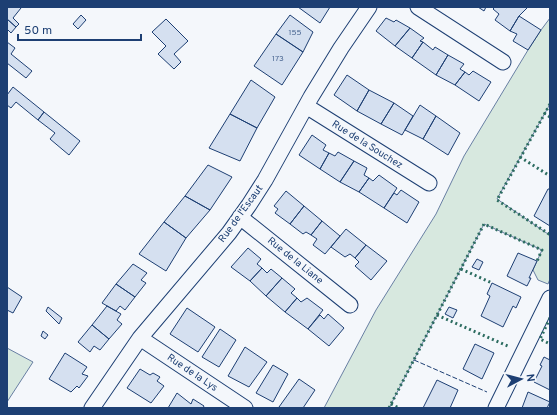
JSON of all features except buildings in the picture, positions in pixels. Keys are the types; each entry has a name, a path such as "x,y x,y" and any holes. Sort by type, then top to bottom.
{"street":[{"name":"Rue de l'Escaut","path":"92,408 140,338 229,233 265,180 306,106 341,48 369,7"},
{"path":"418,7 502,62"},
{"name":"Rue de la Souchez","path":"306,106 429,183"},
{"name":"Rue de la Liane","path":"240,217 350,305"},
{"path":"496,408 550,298"},
{"name":"Rue de la Lys","path":"140,338 245,408"}],"shaded area":[{"path":"550,18 550,104 497,199 548,234 550,232 550,279 548,284 538,280 533,270 542,250 484,224 389,408 324,408 376,310 436,214 464,156 528,50"},
{"path":"7,348 33,362 7,402"}],"hedge":[{"path":"550,104 497,200 549,234 550,232"},
{"path":"544,113 550,117"},
{"path":"520,157 550,176"},
{"path":"389,408 484,224 542,250 537,261"},
{"path":"461,269 492,283"},
{"path":"437,315 510,347"},
{"path":"550,318 540,339 550,344"},
{"path":"391,404 399,408"}],"fence":[{"path":"414,360 487,392"}]}
